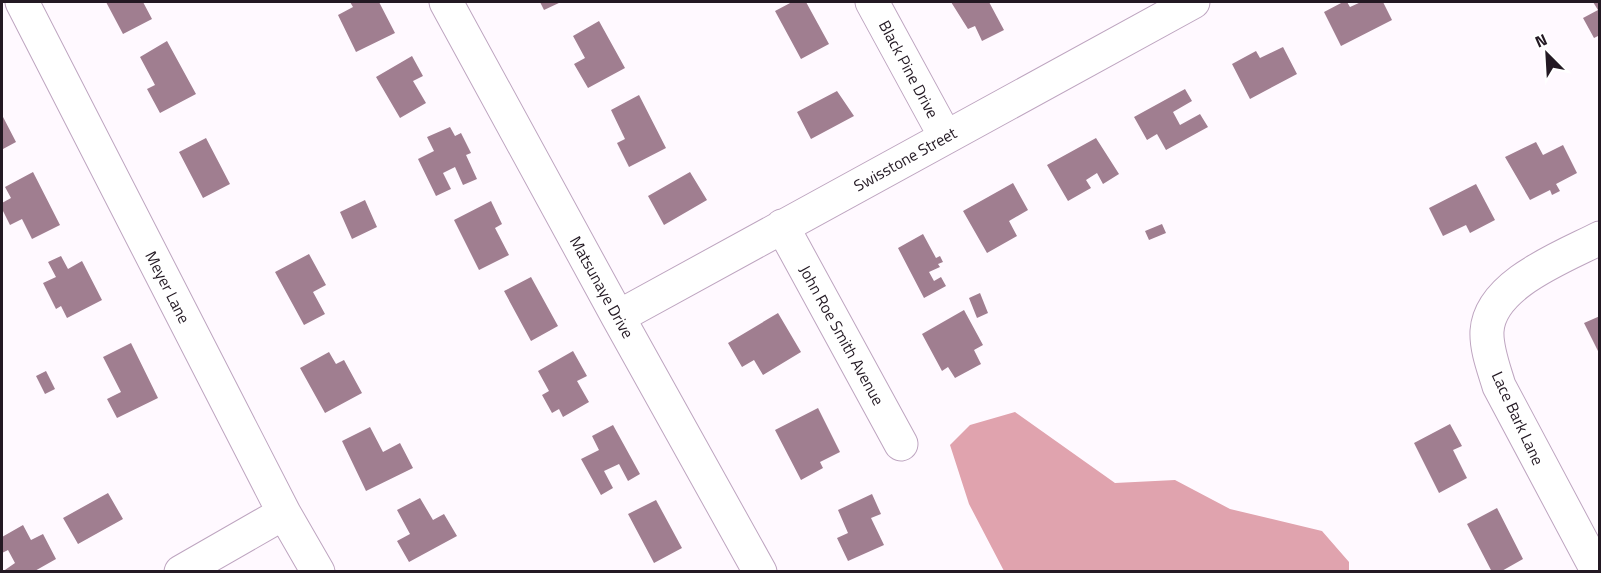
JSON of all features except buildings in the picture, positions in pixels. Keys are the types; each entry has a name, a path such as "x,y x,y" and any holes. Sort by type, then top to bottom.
{"street":[{"name":"Meyer Lane","path":"22,2 284,513 318,572"},
{"name":"Matsunaye Drive","path":"446,2 760,572"},
{"name":"Black Pine Drive","path":"872,2 945,136"},
{"name":"Swisstone Street","path":"618,317 1193,2"},
{"name":"John Roe Smith Avenue","path":"782,226 901,444"},
{"name":"Lace Bark Lane","path":"1598,572 1499,386 1490,356 1487,331 1495,305 1519,281 1599,237"},
{"path":"181,572 284,513"}],"shaded area":[{"path":"1015,412 1115,483 1175,480 1230,509 1322,531 1349,562 1349,571 1004,571 969,504 950,445 970,425"}]}
